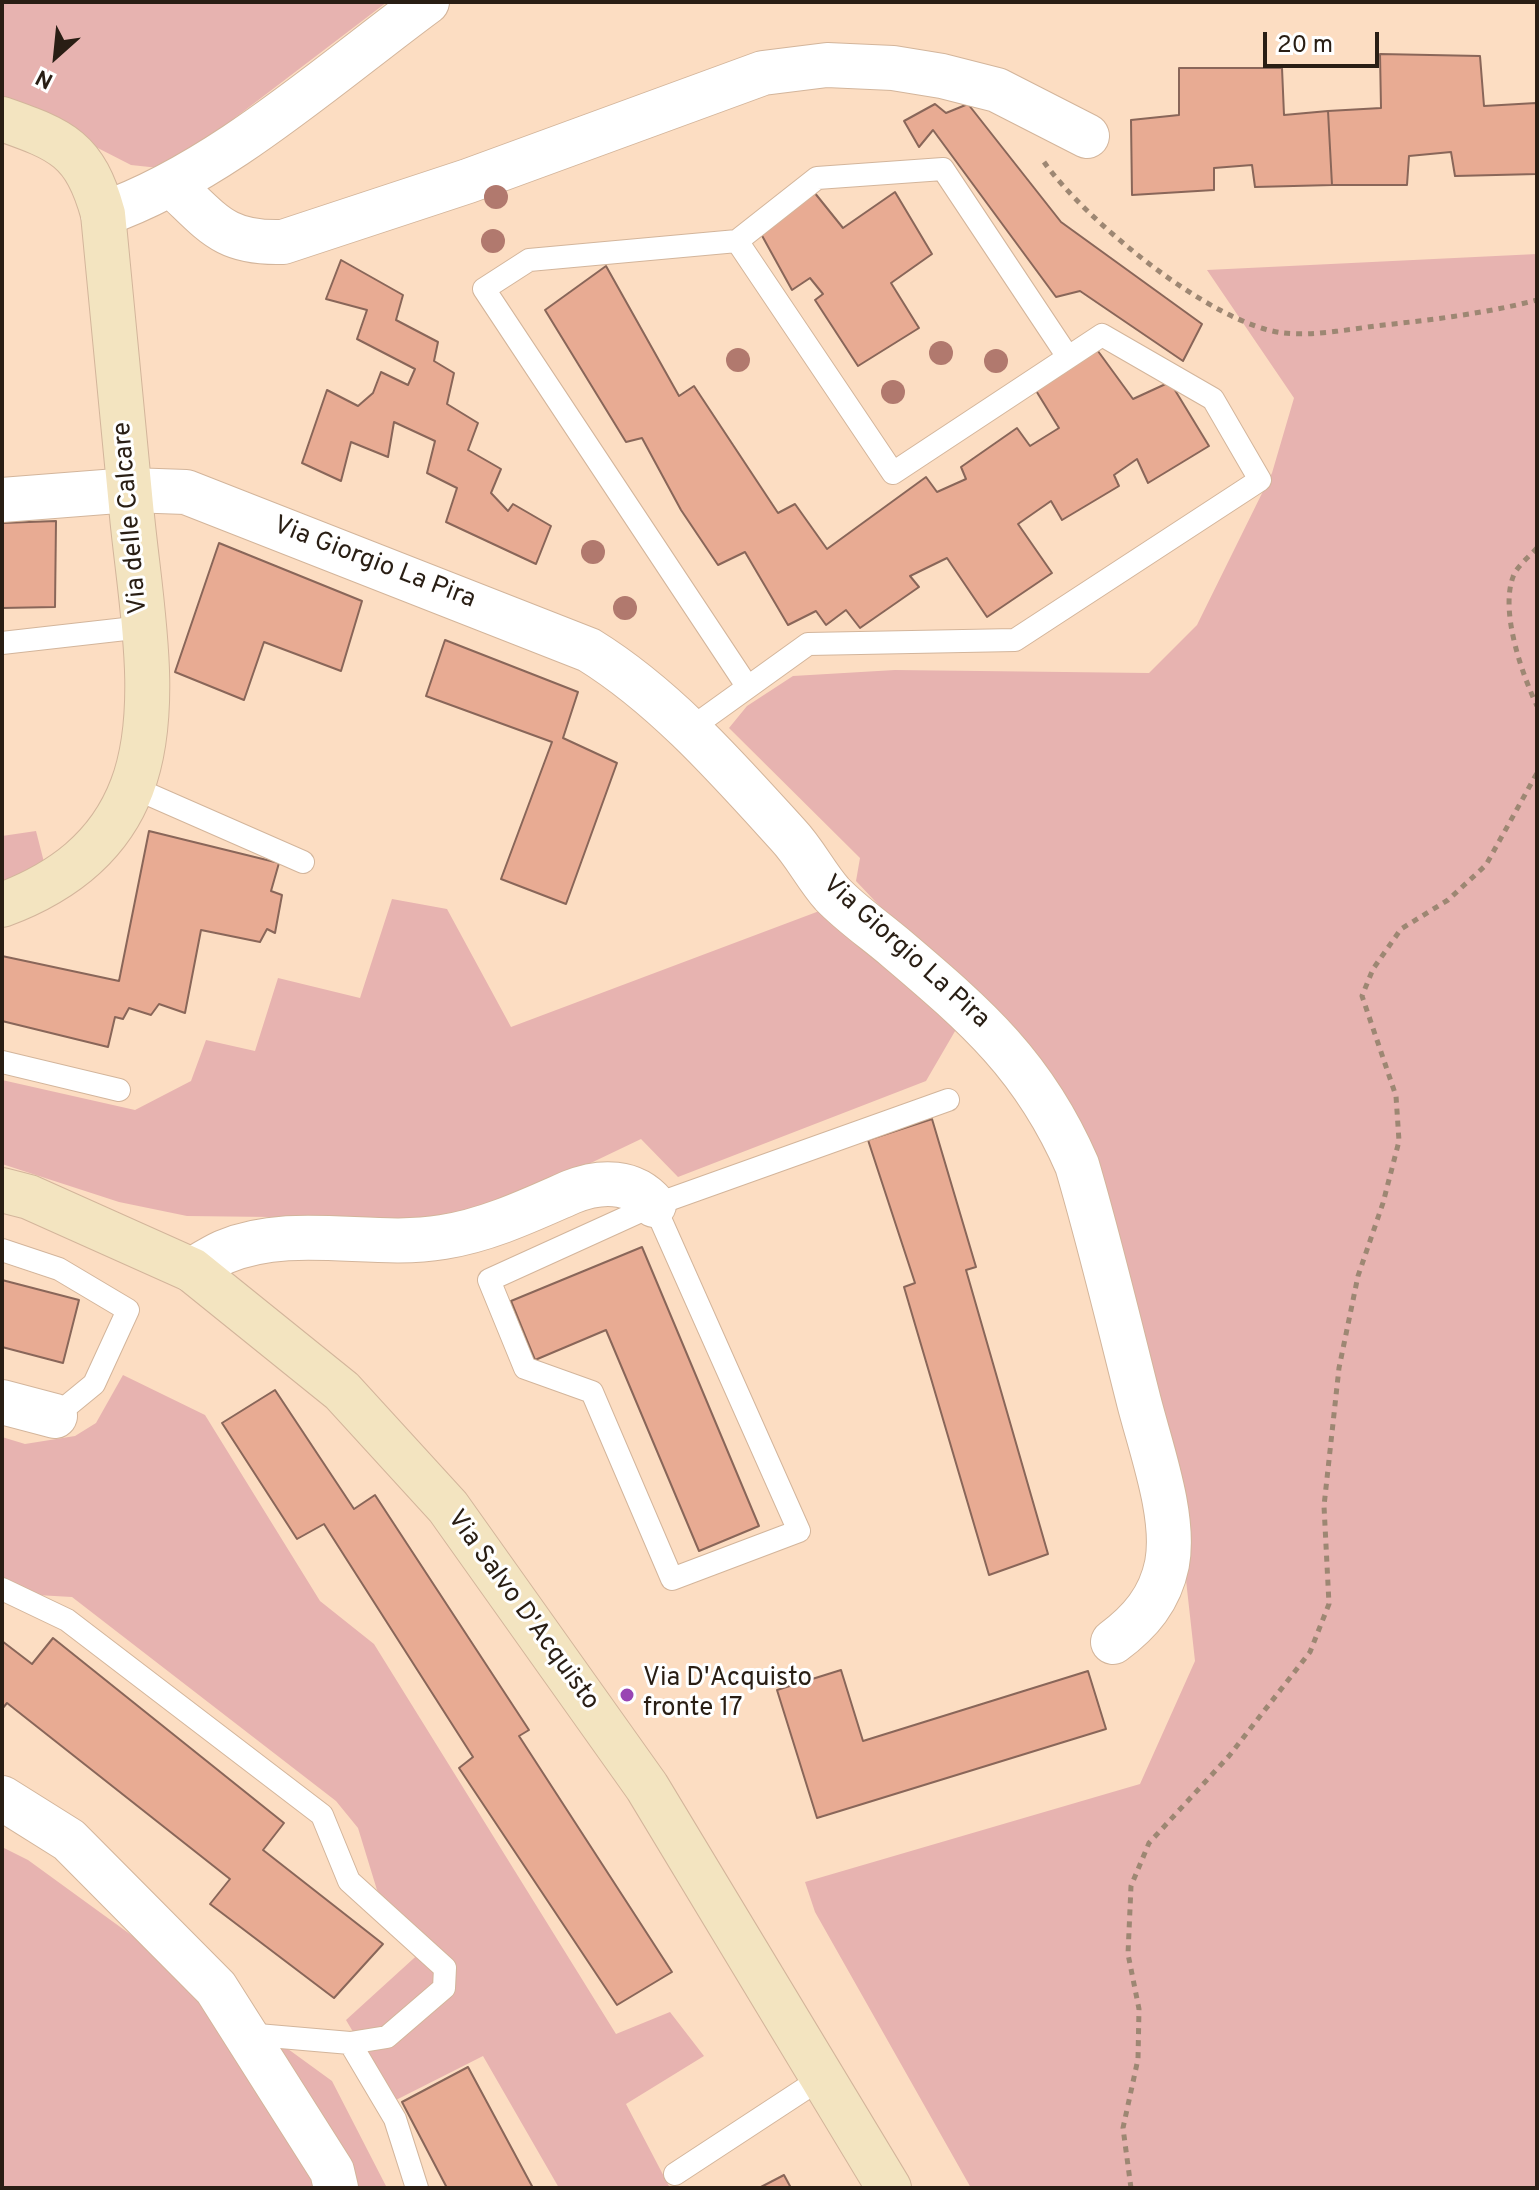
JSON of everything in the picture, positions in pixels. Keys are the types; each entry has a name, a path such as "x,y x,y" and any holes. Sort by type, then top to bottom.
{"street":[{"path":"103,214 172,185 220,155 427,2"},
{"path":"172,185 225,234 252,243 283,242 468,181 763,73 827,65 893,68 997,90 1087,136"},
{"name":"Via delle Calcare","path":"2,119 66,145 94,183 103,214 143,627 147,724 132,787 105,839 68,873 2,905"},
{"name":"Via Giorgio La Pira","path":"2,500 130,490 186,492 589,650 627,673 790,838 833,894 998,1039 1032,1079 1058,1121 1077,1165 1159,1480 1169,1539 1167,1565 1157,1594 1139,1623 1113,1642"},
{"path":"192,1270 224,1252 262,1242 443,1238 503,1221 578,1189 605,1184 627,1185 643,1192 654,1205"},
{"name":"Via Salvo D'Acquisto","path":"2,1190 29,1197 192,1270 342,1391 448,1507 647,1787 889,2188"},
{"path":"2,1402 55,1416"},
{"path":"2,1798 69,1840 216,1988 332,2171 336,2188"}],"lane":[{"path":"747,686 484,289 529,260 737,241 817,178 943,169 1068,357"},
{"path":"687,731 808,644 1015,640 1260,480 1213,399 1102,335 893,473 737,241"},
{"path":"2,643 143,627"},
{"path":"132,787 303,862"},
{"path":"2,1062 119,1090"},
{"path":"654,1205 799,1531 672,1579 592,1392 525,1368 489,1280 654,1205 948,1100"},
{"path":"2,1250 59,1269 128,1310 94,1384 55,1416"},
{"path":"2,1589 67,1620 322,1815 349,1881 445,1968 444,1988 387,2037 350,2043 245,2034"},
{"path":"350,2043 395,2119 417,2188"},
{"path":"675,2174 823,2077"}],"path":[{"path":"1038,153 1117,239 1227,314 1283,333 1346,330 1490,313 1537,300"},
{"path":"1537,548 1513,575 1508,605 1523,674 1537,706"},
{"path":"1131,2188 1123,2128 1138,2059 1139,2009 1128,1954 1131,1886 1149,1843 1229,1756 1310,1652 1329,1604 1324,1506 1339,1368 1358,1276 1383,1203 1399,1141 1396,1096 1362,996 1373,969 1401,929 1448,900 1486,865 1537,773"}],"shaded area":[{"path":"2,2 387,2 202,143 159,168 131,165 2,99"},
{"path":"1537,254 1537,2188 971,2188 815,1912 805,1882 1140,1784 1195,1661 1183,1553 1100,1199 889,916 856,881 860,858 729,728 747,706 793,676 895,670 1149,673 1197,625 1272,473 1294,398 1207,270"},
{"path":"36,831 45,866 2,886 2,836"},
{"path":"392,899 447,909 511,1027 822,910 958,1026 926,1081 678,1177 641,1139 549,1183 438,1219 187,1216 119,1202 2,1164 2,1080 135,1110 191,1081 206,1040 255,1051 278,978 360,998"},
{"path":"123,1375 205,1415 320,1601 374,1644 616,2034 670,2012 704,2056 626,2104 670,2188 559,2188 483,2056 394,2101 346,2020 424,1949 377,1890 358,1828 336,1801 72,1597 37,1595 2,1577 2,1437 25,1444 75,1436 96,1423"},
{"path":"2,1847 28,1860 332,2081 387,2188 2,2188"}],"building":[{"path":"1380,54 1480,56 1484,106 1536,103 1537,174 1455,176 1451,152 1409,156 1407,185 1332,185 1328,111 1381,108"},
{"path":"1179,68 1282,68 1284,115 1328,111 1332,185 1255,187 1252,165 1214,168 1214,190 1132,195 1131,120 1179,115"},
{"path":"935,104 946,113 968,104 1061,222 1202,324 1183,361 1080,291 1056,297 933,130 919,147 904,121"},
{"path":"814,192 843,228 895,192 932,254 891,283 919,328 858,366 815,300 823,294 810,278 792,290 760,232"},
{"path":"341,260 403,295 396,320 438,342 434,361 454,373 447,404 478,423 468,450 501,469 491,493 508,511 513,504 551,526 536,564 446,522 457,488 427,473 435,441 394,422 388,457 351,442 341,481 302,463 327,390 358,406 373,393 381,372 408,385 415,369 357,339 367,310 326,299"},
{"path":"606,266 679,396 694,386 778,513 795,504 827,549 926,477 937,492 966,479 961,467 1017,428 1030,446 1059,428 1035,389 1095,347 1133,399 1170,382 1209,446 1148,483 1137,459 1114,475 1119,486 1062,520 1051,501 1018,524 1052,573 987,617 947,558 910,576 919,587 860,628 846,610 826,625 816,611 788,625 745,552 718,565 681,510 642,438 626,442 545,310"},
{"path":"56,521 55,607 2,608 2,523"},
{"path":"219,543 362,601 341,671 264,642 244,700 175,672"},
{"path":"445,640 578,692 563,738 617,763 566,904 501,879 552,742 426,696"},
{"path":"149,831 279,863 271,891 282,895 275,933 267,929 260,942 201,930 185,1013 159,1004 151,1015 129,1008 123,1019 115,1017 108,1047 2,1021 2,956 119,981"},
{"path":"932,1119 976,1267 966,1270 1048,1554 989,1575 904,1287 915,1283 868,1140"},
{"path":"642,1247 759,1526 699,1551 606,1330 535,1360 511,1301"},
{"path":"2,1280 79,1300 63,1363 2,1347"},
{"path":"275,1390 354,1509 375,1495 529,1730 519,1736 672,1972 617,2005 459,1768 473,1757 324,1524 297,1539 222,1423"},
{"path":"53,1638 284,1823 263,1850 383,1944 334,1998 210,1904 230,1879 7,1703 2,1709 2,1641 32,1664"},
{"path":"841,1670 863,1741 1088,1671 1106,1729 817,1818 777,1690"},
{"path":"468,2067 533,2188 447,2188 402,2102"},
{"path":"784,2175 791,2188 759,2188"}],"place":[{"name":"Via D'Acquisto fronte 17","path":"627,1695"}]}
